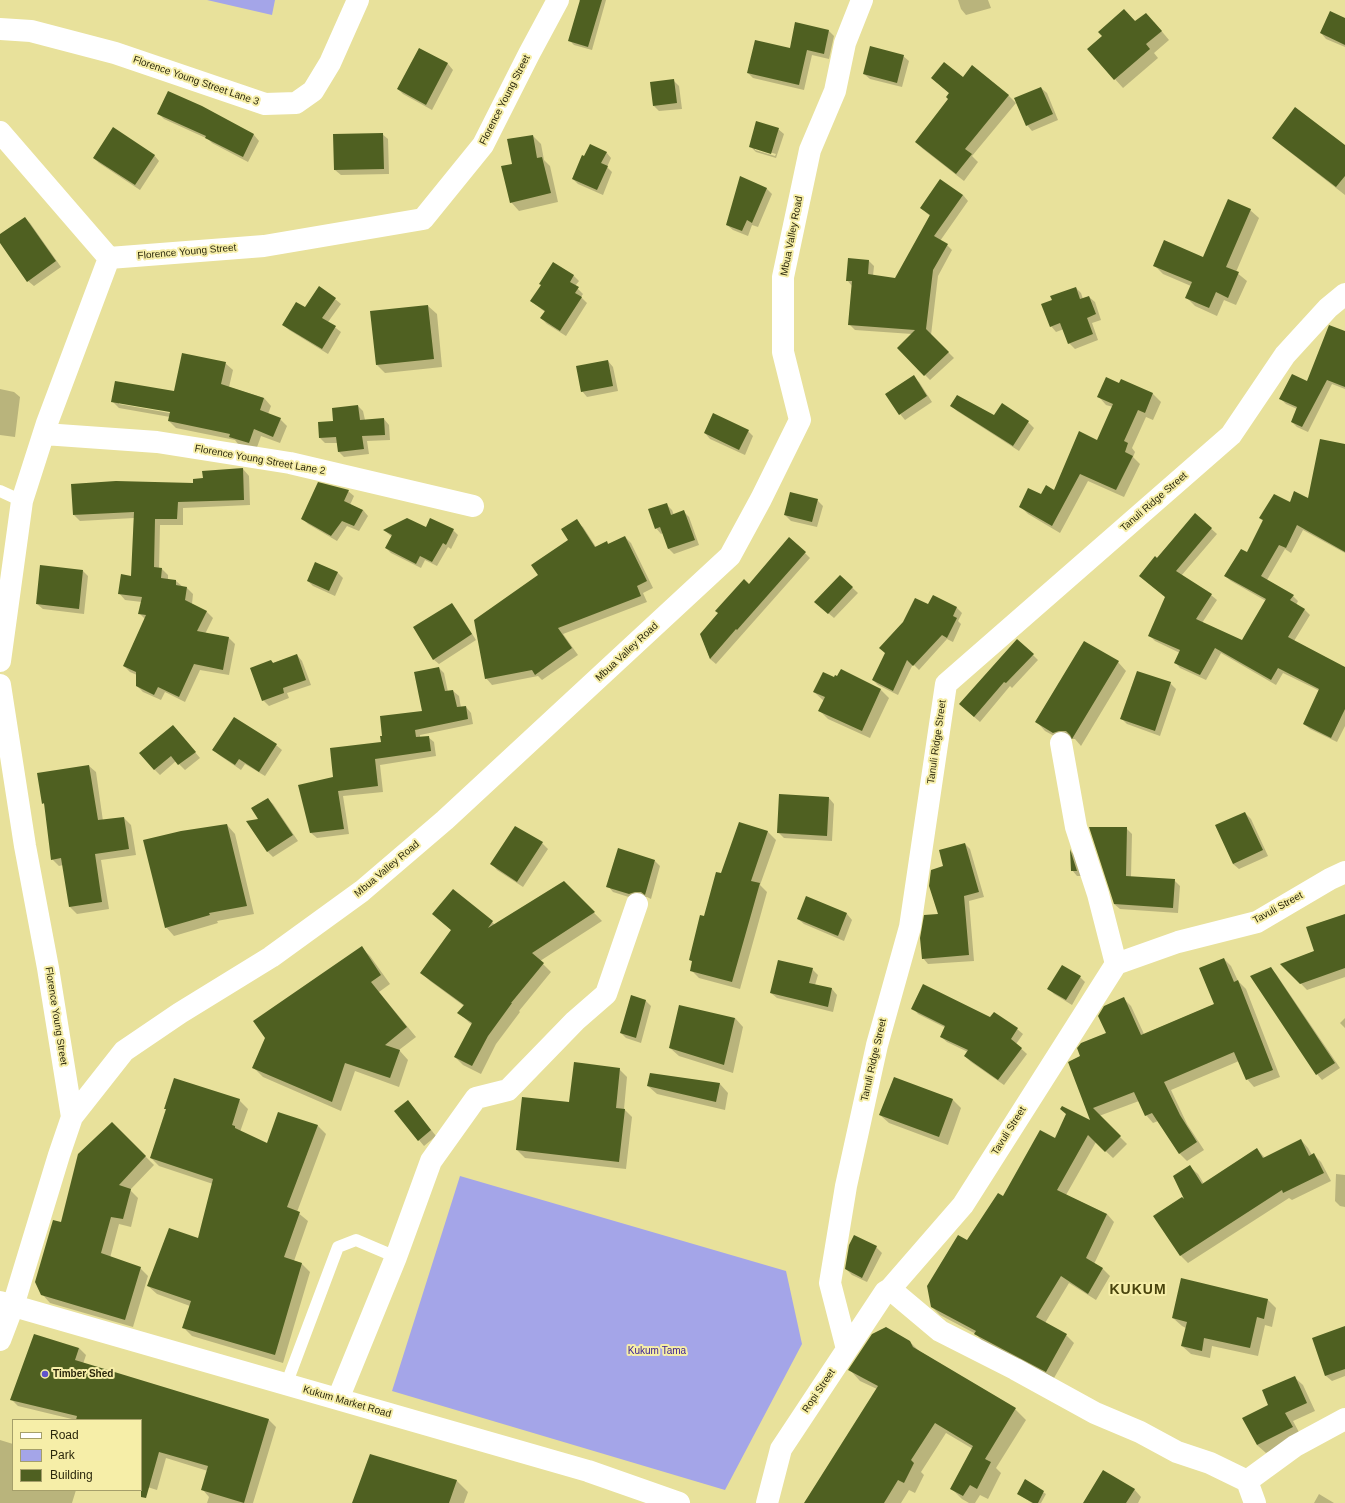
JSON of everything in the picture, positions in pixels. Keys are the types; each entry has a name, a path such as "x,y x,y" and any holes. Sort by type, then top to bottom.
{"street":[{"name":"Florence Young Street Lane 3","path":"0,29 31,31 115,53 265,104 296,103 313,92 330,63 358,0"},
{"name":"Florence Young Street","path":"109,258 264,246 423,219 483,145 558,0"},
{"name":"Mbua Valley Road","path":"72,1117 124,1051 180,1013 271,957 362,891 456,809 730,556 761,499 800,420 783,352 783,277 810,150 835,91 845,43 862,0"},
{"path":"0,132 109,258 44,434 22,501 0,661"},
{"name":"Tanuli Ridge Street","path":"847,1349 830,1283 846,1186 875,1052 910,927 946,684 1231,435 1285,355 1328,308 1345,294"},
{"name":"Florence Young Street Lane 2","path":"44,434 157,442 290,463 473,506"},
{"name":"Florence Young Street","path":"0,685 72,1117 7,1304 0,1340"},
{"path":"1061,743 1076,827 1098,894 1116,964"},
{"name":"Tavuli Street","path":"890,1289 963,1205 1116,964 1178,942 1257,922 1330,878 1345,872"},
{"path":"338,1399 396,1257 431,1161 476,1098 508,1090 575,1021 606,994 637,904"},
{"path":"890,1289 940,1331 1015,1369 1095,1413 1140,1432 1177,1452 1210,1463 1247,1481 1255,1503"},
{"name":"Ropi Street","path":"767,1503 781,1449 885,1292 890,1289"},
{"name":"Kukum Market Road","path":"7,1304 588,1471 679,1503"},
{"path":"1247,1481 1295,1446 1345,1419"}],"lane":[{"path":"0,491 22,501"},
{"path":"286,1385 338,1247 356,1240 396,1257"}],"green space":[{"path":"207,0 275,0 272,15"},
{"name":"Kukum Tama","path":"460,1176 786,1271 802,1344 725,1490 392,1391"}],"building":[{"path":"580,0 602,0 588,47 568,41"},
{"path":"1124,9 1135,21 1146,13 1162,31 1146,44 1150,49 1114,80 1087,49 1102,36 1098,32"},
{"path":"1330,11 1345,18 1345,45 1320,33"},
{"path":"795,22 829,30 824,54 807,50 799,85 747,73 755,40 790,48"},
{"path":"870,46 904,55 897,83 863,74"},
{"path":"419,48 448,63 426,105 397,89"},
{"path":"944,62 963,77 972,65 1009,95 965,149 972,154 956,174 915,142 948,99 946,97 949,93 931,78"},
{"path":"674,79 677,103 653,106 650,82"},
{"path":"1041,87 1053,114 1026,126 1014,98"},
{"path":"168,91 202,106 254,134 243,157 205,138 206,136 157,114"},
{"path":"1295,107 1345,145 1345,176 1336,187 1272,138"},
{"path":"756,121 779,128 771,154 749,147"},
{"path":"113,127 155,155 135,185 93,158"},
{"path":"383,133 384,169 334,170 333,134"},
{"path":"533,135 537,158 542,157 551,193 510,203 501,166 512,164 507,139"},
{"path":"590,144 607,152 601,163 608,166 597,190 572,179 582,155 584,156"},
{"path":"740,176 767,188 752,223 747,220 742,231 726,225"},
{"path":"940,179 963,195 934,236 948,244 933,270 926,329 949,352 924,376 897,348 915,330 848,325 852,281 846,281 848,258 869,260 868,274 895,278 930,215 920,208"},
{"path":"1228,199 1251,209 1226,267 1239,272 1228,298 1216,292 1209,308 1185,298 1192,282 1153,266 1164,240 1203,257"},
{"path":"25,217 56,261 27,282 0,243 0,234"},
{"path":"553,262 574,275 570,282 579,287 575,293 582,297 560,331 540,318 545,311 530,301 541,285 539,284"},
{"path":"319,286 336,298 322,318 336,326 322,349 282,325 296,302 305,307"},
{"path":"1076,287 1080,299 1089,296 1096,314 1087,318 1093,334 1068,344 1060,323 1050,327 1041,304 1052,300 1050,296"},
{"path":"428,305 434,359 376,365 370,311"},
{"path":"1329,325 1345,331 1345,387 1327,380 1302,427 1291,422 1297,407 1279,399 1292,374 1307,381"},
{"path":"182,353 226,362 221,384 264,398 260,410 281,418 273,437 254,429 249,443 229,437 230,434 168,421 170,412 111,402 115,381 174,391"},
{"path":"608,360 613,386 581,392 576,366"},
{"path":"914,375 927,396 899,415 885,394"},
{"path":"1106,377 1119,383 1121,379 1153,393 1145,413 1138,410 1124,441 1128,443 1125,452 1133,456 1116,490 1080,474 1052,526 1019,507 1028,488 1041,494 1046,485 1054,490 1079,431 1097,440 1113,404 1097,397"},
{"path":"957,395 994,415 1002,403 1029,421 1013,446 950,406"},
{"path":"358,405 360,420 384,418 385,435 362,436 364,449 338,452 336,437 319,438 318,422 333,421 332,408"},
{"path":"713,413 749,430 739,450 704,433"},
{"path":"1320,439 1345,444 1345,552 1297,525 1286,548 1279,545 1261,576 1294,595 1290,600 1305,609 1288,637 1345,667 1345,709 1331,738 1303,724 1319,689 1278,668 1271,680 1215,648 1200,675 1174,663 1180,650 1148,636 1165,597 1139,576 1155,556 1157,558 1195,513 1212,528 1176,571 1212,594 1196,619 1242,640 1266,599 1224,576 1241,549 1247,552 1263,520 1259,518 1274,494 1290,502 1294,491 1308,498"},
{"path":"243,468 244,500 178,502 177,519 155,519 154,567 162,568 161,578 176,580 176,585 187,587 185,600 207,611 197,631 229,637 223,670 194,664 179,697 158,687 154,695 136,686 136,672 123,666 146,615 138,614 142,597 118,594 121,574 131,576 134,512 73,515 71,484 116,481 193,483 193,479 203,478 202,471"},
{"path":"318,482 349,490 344,501 363,510 354,526 342,521 331,536 301,519"},
{"path":"790,492 818,499 812,522 784,515"},
{"path":"667,503 671,515 684,510 695,540 668,549 660,527 655,529 648,509"},
{"path":"407,518 426,527 430,518 454,529 446,545 443,543 432,562 420,556 416,564 385,548 392,535 383,530"},
{"path":"577,519 595,547 607,541 608,544 625,536 647,581 637,586 641,596 558,628 572,648 535,675 532,670 485,679 474,620 538,575 531,565 568,540 561,529"},
{"path":"789,537 806,552 710,659 700,634 718,613 715,611 744,579 749,584"},
{"path":"315,562 338,572 329,591 307,581"},
{"path":"40,565 83,570 79,609 36,604"},
{"path":"840,575 853,587 828,614 814,602"},
{"path":"933,595 957,607 953,616 957,618 947,638 942,635 913,666 907,660 893,691 872,680 885,653 879,648 903,622 915,598 928,604"},
{"path":"452,603 472,634 433,660 413,627"},
{"path":"1017,639 1034,654 1006,683 1004,682 974,717 959,704"},
{"path":"1084,641 1119,661 1072,739 1066,731 1053,733 1035,722"},
{"path":"297,654 306,680 283,688 284,693 262,701 250,668 271,660 273,663"},
{"path":"439,667 445,691 453,690 457,707 466,706 468,719 415,730 416,737 429,736 431,751 375,759 378,786 338,791 344,829 310,833 298,785 333,777 330,748 381,742 380,736 382,736 380,716 422,711 414,672"},
{"path":"841,669 881,689 862,731 818,711 825,697 813,692 823,672 834,677 835,675 837,676"},
{"path":"1137,671 1171,682 1155,731 1120,719"},
{"path":"234,717 277,744 259,772 239,759 235,765 212,750"},
{"path":"173,725 196,752 178,765 171,756 154,770 139,753"},
{"path":"89,765 98,820 124,817 129,849 95,854 102,902 69,907 61,858 51,860 44,803 42,804 37,773"},
{"path":"779,794 829,797 827,836 777,833"},
{"path":"268,798 293,835 267,852 246,821 258,819 251,808"},
{"path":"1245,812 1263,850 1233,864 1215,825"},
{"path":"739,822 768,831 751,881 760,883 732,982 690,971 692,961 689,960 700,915 704,916 716,872 721,873"},
{"path":"227,824 247,906 209,913 210,915 165,928 143,840 181,831"},
{"path":"515,826 543,842 517,882 490,864"},
{"path":"1089,827 1127,827 1126,876 1175,879 1173,908 1114,904"},
{"path":"965,843 979,892 964,896 969,955 922,959 920,938 924,915 938,914 929,886 931,870 943,866 939,850"},
{"path":"618,848 655,860 645,895 641,892 629,894 606,887"},
{"path":"1070,849 1077,871 1071,871"},
{"path":"564,881 595,912 532,953 544,963 511,1003 488,1036 472,1066 454,1057 472,1023 457,1013 464,1005 420,973 451,930 432,914 453,889 493,921 488,928"},
{"path":"806,896 847,913 838,936 797,919"},
{"path":"1345,914 1345,968 1300,984 1280,964 1314,951 1306,927"},
{"path":"362,946 381,975 371,982 407,1027 385,1045 400,1050 390,1078 345,1063 332,1102 252,1068 265,1038 253,1021"},
{"path":"1224,958 1234,982 1238,980 1273,1070 1246,1080 1234,1052 1164,1082 1180,1115 1197,1142 1179,1154 1152,1113 1145,1116 1134,1092 1093,1108 1121,1136 1105,1152 1088,1135 1057,1190 1107,1214 1086,1258 1103,1268 1088,1294 1061,1276 1036,1317 1067,1334 1046,1372 974,1334 976,1331 931,1307 927,1286 958,1235 967,1240 998,1193 1003,1196 1040,1130 1055,1138 1066,1114 1060,1109 1062,1106 1090,1120 1068,1062 1080,1056 1077,1048 1081,1043 1106,1033 1098,1016 1104,1006 1124,997 1141,1035 1214,1004 1199,968"},
{"path":"778,960 813,968 809,983 832,988 828,1007 770,993"},
{"path":"1062,965 1081,976 1066,1000 1047,989"},
{"path":"1271,967 1335,1063 1316,1075 1250,976"},
{"path":"923,984 990,1017 994,1012 1018,1028 1011,1039 1022,1048 998,1080 964,1056 968,1050 940,1037 945,1026 911,1009"},
{"path":"631,995 646,1000 636,1038 620,1033"},
{"path":"679,1005 735,1018 724,1065 669,1048"},
{"path":"574,1062 620,1068 616,1108 625,1109 619,1162 516,1150 522,1097 569,1102"},
{"path":"650,1073 720,1083 716,1102 647,1086"},
{"path":"894,1077 953,1099 939,1137 879,1115"},
{"path":"174,1078 240,1099 232,1125 235,1126 235,1128 267,1143 278,1112 318,1125 287,1207 300,1212 284,1257 302,1263 275,1355 182,1328 191,1301 147,1286 169,1228 198,1238 213,1179 150,1158 166,1109 164,1109"},
{"path":"408,1100 431,1130 418,1141 394,1111"},
{"path":"112,1122 146,1156 119,1185 131,1189 123,1219 111,1217 101,1253 141,1267 125,1320 41,1295 35,1282 53,1220 61,1222 78,1154"},
{"path":"1301,1139 1309,1156 1314,1153 1324,1173 1283,1193 1282,1190 1180,1256 1153,1216 1182,1197 1184,1199 1173,1176 1190,1165 1202,1184 1257,1148 1263,1158"},
{"path":"854,1235 877,1246 862,1278 845,1269 849,1245"},
{"path":"1181,1278 1268,1299 1264,1319 1257,1317 1250,1348 1204,1338 1202,1351 1181,1346 1187,1322 1172,1318"},
{"path":"1345,1326 1345,1369 1325,1376 1312,1338"},
{"path":"886,1327 910,1341 913,1347 1016,1408 985,1459 991,1462 977,1489 970,1485 963,1496 950,1489 973,1446 935,1423 911,1460 914,1463 904,1483 898,1480 884,1503 804,1503 878,1386 848,1370 872,1334"},
{"path":"34,1334 79,1348 75,1360 269,1419 244,1503 201,1490 208,1466 159,1452 146,1498 141,1497 142,1419 76,1419 77,1416 10,1400"},
{"path":"1295,1376 1307,1403 1285,1413 1293,1427 1257,1445 1242,1418 1268,1405 1262,1390"},
{"path":"370,1454 457,1480 449,1503 352,1503"},
{"path":"1103,1470 1135,1489 1126,1503 1083,1503"},
{"path":"1025,1479 1044,1491 1038,1503 1033,1503 1017,1494"}],"place":[{"name":"Timber Shed","path":"45,1374"}],"district":[{"name":"KUKUM","path":"1138,1290"}]}
